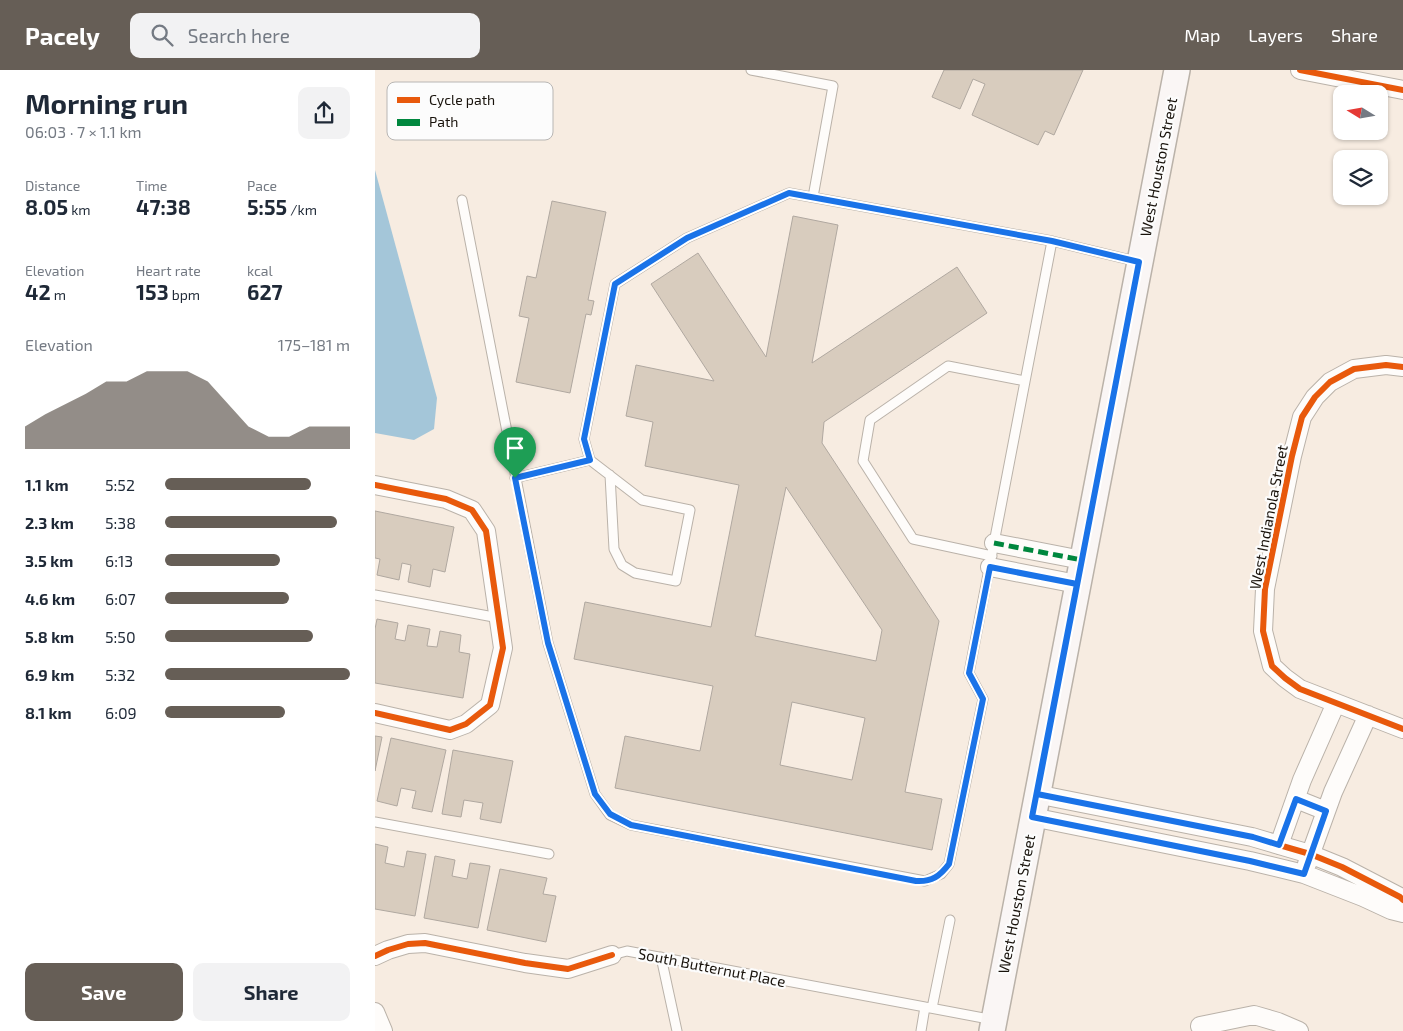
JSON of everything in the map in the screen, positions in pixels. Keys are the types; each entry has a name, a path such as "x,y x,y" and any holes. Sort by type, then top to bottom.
{"main road":[{"name":"West Houston Street","path":"993,1026 1034,805 1177,70"}],"street":[{"path":"1300,70 1403,90"},
{"name":"West Indianola Street","path":"1336,703 1300,689 1271,666 1263,631 1265,589 1302,417 1315,397 1330,382 1354,369 1386,365 1403,367"},
{"path":"375,485 446,498 472,510 486,532 503,648 490,705 466,724 450,730 375,713"},
{"path":"992,555 1079,572"},
{"path":"992,555 1079,572"},
{"path":"1279,845 1336,703 1403,729"},
{"path":"1304,874 1326,811 1368,715"},
{"path":"1296,799 1326,811"},
{"path":"1034,805 1253,837 1310,854 1367,878 1400,896 1403,900"},
{"path":"1034,805 1304,874 1391,910 1403,913"},
{"name":"South Butternut Place","path":"375,956 408,944 425,943 525,963 569,969 612,955"},
{"path":"375,1012 383,1031"},
{"path":"1200,1026 1254,1015 1299,1031"}],"lane":[{"path":"751,70 833,86 813,197"},
{"path":"610,475 614,549 622,565 635,573 676,581 690,510 642,500 610,475 590,460 584,439 615,284 687,238 789,193 1052,241 1139,262"},
{"path":"463,200 548,643 595,794 610,814 631,825 916,881 935,878 949,864 983,699 969,673 1052,241"},
{"path":"992,555 913,540 863,461 864,453 871,420 948,366 1025,381"},
{"path":"515,478 590,460"},
{"path":"375,595 499,618"},
{"path":"375,822 549,854"},
{"path":"921,1031 929,1008 950,920"},
{"name":"South Butternut Place","path":"612,955 627,951 661,957 929,1008 993,1026"},
{"path":"661,957 677,1031"}],"water":[{"path":"375,170 437,398 434,429 414,440 375,433"}],"building":[{"path":"944,70 1083,70 1054,135 1045,131 1038,145 972,115 985,84 973,79 960,109 932,97"},
{"path":"552,201 606,212 588,300 594,301 591,315 586,314 570,393 516,382 529,318 519,316 527,276 536,278"},
{"path":"793,216 838,225 812,363 957,267 987,313 824,422 822,443 939,621 905,792 942,799 932,850 615,788 625,736 700,751 713,686 574,659 585,602 711,627 739,485 645,466 653,422 626,416 636,365 714,381 651,284 698,253 766,357","holes":["786,487 882,630 876,661 755,636","792,702 865,718 852,780 780,765"]},
{"path":"375,511 454,527 445,572 433,569 430,587 408,582 411,565 402,563 399,580 377,575 380,559 375,558"},
{"path":"377,619 398,623 395,639 405,641 408,625 430,629 427,646 437,647 440,631 461,635 459,652 470,654 463,698 375,683 375,629"},
{"path":"375,736 382,737 375,771"},
{"path":"391,738 446,750 432,812 412,808 416,791 401,788 397,806 377,801"},
{"path":"453,750 513,761 501,823 480,819 483,803 464,800 461,817 442,814"},
{"path":"375,844 388,847 385,863 404,867 407,851 426,854 415,916 375,909"},
{"path":"435,856 455,860 452,876 467,879 470,863 490,866 478,928 424,918"},
{"path":"500,869 547,878 543,894 556,896 546,942 487,930"}],"marked path":[{"path":"994,543 1082,560"},
{"path":"990,567 1077,584"}],"cycle path":[{"path":"1300,70 1403,90"},
{"path":"1403,367 1386,365 1354,369 1330,382 1315,397 1302,417 1292,456 1265,589 1263,631 1272,666 1300,689 1403,729"},
{"path":"375,485 446,499 472,510 486,531 503,648 490,705 466,724 450,730 375,713"},
{"path":"1036,794 1252,837 1310,854 1342,867 1403,900"},
{"path":"375,956 408,944 425,943 525,963 568,969 612,955"}],"route":[{"path":"789,193 1052,241 1139,262 1037,794 1253,837 1279,845 1296,799 1326,811 1304,874 1250,861 1032,817 1077,584 990,567 969,673 983,699 949,864 941,874 925,881 916,881 631,825 610,814 595,794 548,643 515,478 590,460 584,439 615,284 687,238 789,193"}]}
